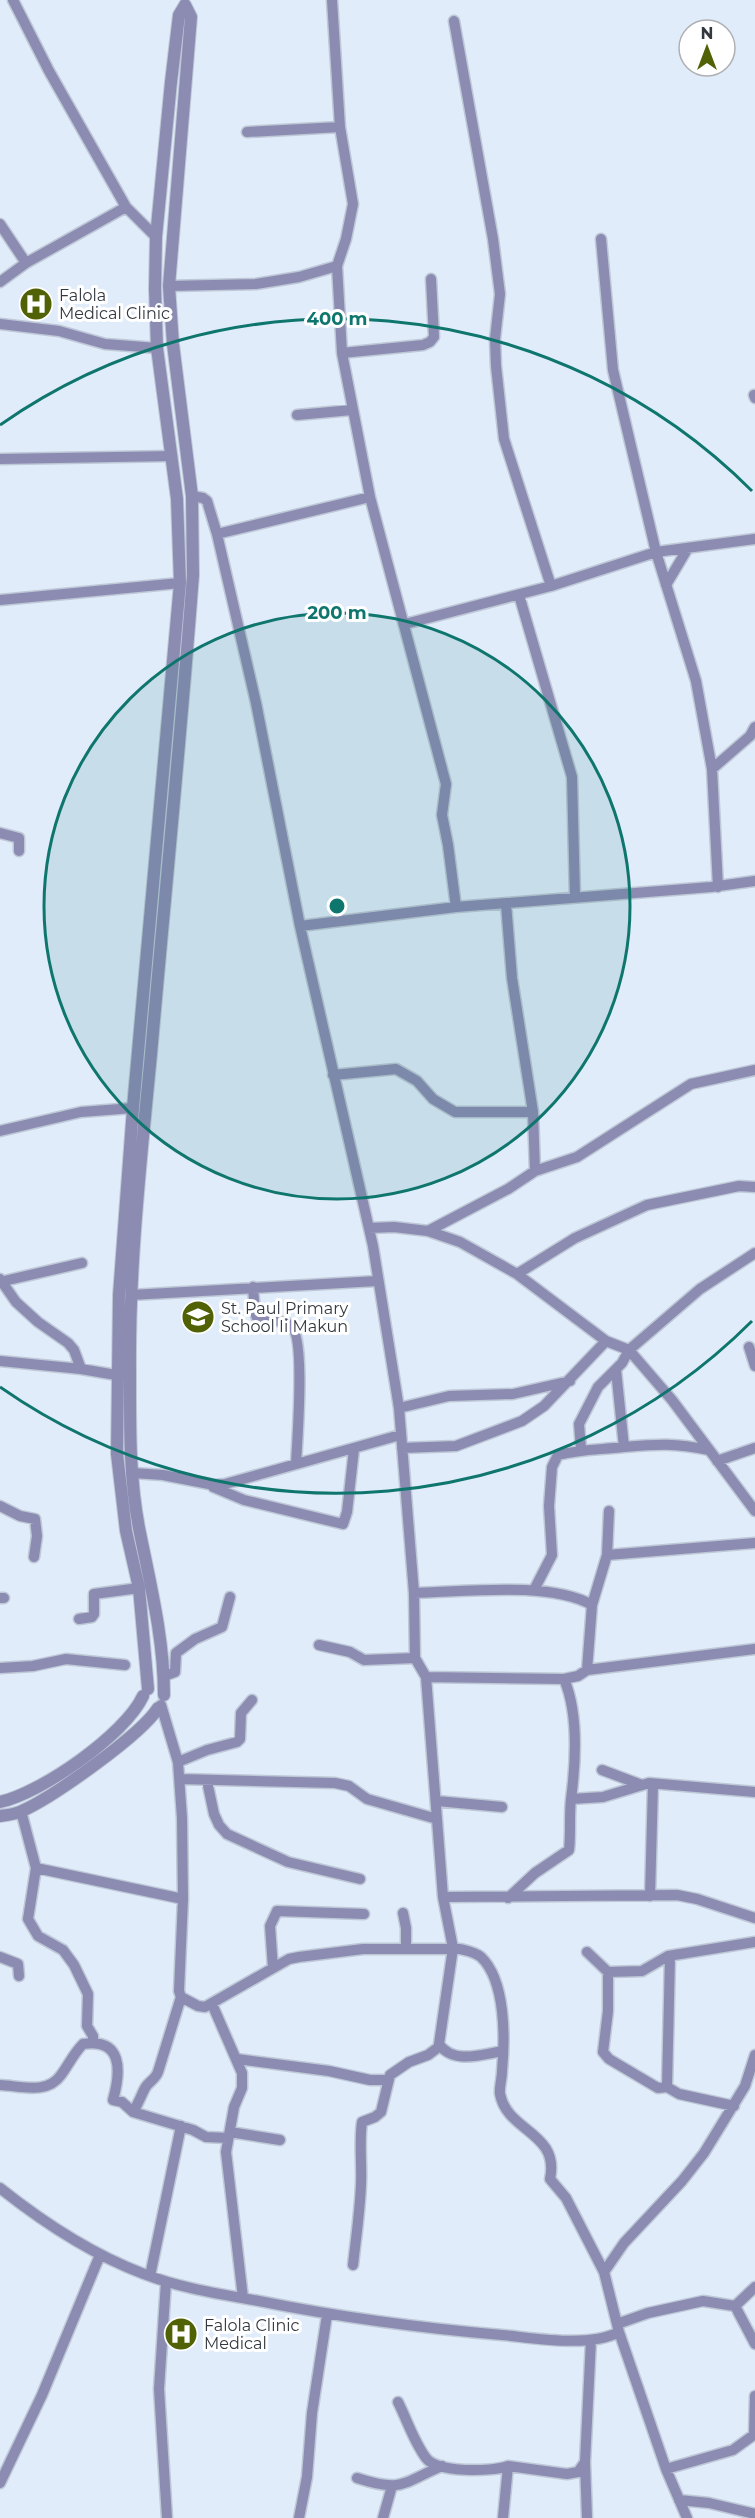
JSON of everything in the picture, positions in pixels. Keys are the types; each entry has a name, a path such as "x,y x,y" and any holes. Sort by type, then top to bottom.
{"street":[{"path":"13,0 49,71 126,207 156,237"},
{"path":"332,0 340,127 353,204 346,239 337,266 342,352 370,497 446,784 442,815 456,907"},
{"path":"161,1703 147,1706 139,1588 123,1509 117,1454 116,1375 120,1256 180,583 177,499 157,348 156,237 179,15 186,2"},
{"path":"0,1816 21,1811 59,1789 127,1738 161,1703 164,1677 154,1597 139,1527 133,1473 130,1368 131,1295 141,1157 193,575 192,496 173,344 169,286 191,17 186,2"},
{"path":"454,21 493,239 500,294 495,339 504,439 551,586"},
{"path":"247,132 340,127"},
{"path":"0,282 26,263 126,207"},
{"path":"0,224 26,263"},
{"path":"601,238 613,370 656,552 696,681 712,769 718,886"},
{"path":"169,286 256,284 299,278 337,266"},
{"path":"342,352 423,345 430,342 434,336 431,279"},
{"path":"0,324 59,331 105,344 157,348"},
{"path":"297,415 352,410"},
{"path":"0,459 172,456"},
{"path":"192,496 207,501 217,534 256,703 300,926 369,1228 399,1408 414,1593 414,1658 426,1677 443,1897 453,1948 440,2046 450,2052 469,2057 503,2051"},
{"path":"217,534 370,497"},
{"path":"405,624 551,586 656,552 755,539"},
{"path":"666,585 688,548"},
{"path":"0,600 180,583"},
{"path":"519,595 572,777 575,897"},
{"path":"712,769 750,736 755,727"},
{"path":"0,833 19,838 19,851"},
{"path":"300,926 456,907 755,881"},
{"path":"506,904 513,978 533,1112 535,1171"},
{"path":"333,1075 396,1069 417,1081 432,1099 455,1112 533,1112"},
{"path":"428,1231 508,1189 535,1171 577,1157 691,1084 755,1070"},
{"path":"0,1131 81,1112 133,1108"},
{"path":"517,1274 575,1238 647,1205 739,1186 755,1186"},
{"path":"369,1228 394,1227 428,1231 460,1242 517,1274 606,1341 629,1350 672,1400 755,1511"},
{"path":"581,1449 579,1424 598,1387 615,1370 629,1350 700,1289 755,1253"},
{"path":"81,1369 74,1350 68,1343 38,1322 16,1302 2,1280 82,1263"},
{"path":"131,1295 377,1281"},
{"path":"253,1287 257,1318 288,1324 295,1332 300,1384 296,1464"},
{"path":"402,1448 456,1446 522,1421 544,1406 606,1341"},
{"path":"749,1347 755,1366"},
{"path":"0,1361 116,1375"},
{"path":"615,1370 624,1447"},
{"path":"399,1408 449,1396 513,1394 570,1381"},
{"path":"133,1473 163,1475 214,1485 400,1436"},
{"path":"534,1590 552,1556 549,1506 552,1467 558,1455 581,1449 672,1443 710,1450"},
{"path":"717,1461 755,1448"},
{"path":"214,1485 213,1487 244,1500 343,1524 347,1512 354,1449"},
{"path":"0,1506 20,1516 35,1520 37,1536 34,1557"},
{"path":"587,1670 592,1605 607,1556 609,1511"},
{"path":"607,1556 755,1543"},
{"path":"79,1619 92,1617 94,1614 94,1594 139,1588"},
{"path":"414,1593 534,1590 572,1597 592,1605"},
{"path":"164,1677 175,1672 176,1653 195,1639 222,1627 230,1597"},
{"path":"319,1645 350,1652 364,1660 414,1658"},
{"path":"426,1677 564,1679 578,1677 587,1670 755,1649"},
{"path":"0,1668 33,1666 66,1659 125,1665"},
{"path":"508,1898 535,1873 569,1850 573,1788 573,1713 569,1690 564,1679"},
{"path":"0,1802 15,1799 34,1790 89,1752 135,1712 146,1693 157,1689 178,1762 180,1779 183,1899 179,1991 181,1997 158,2072 155,2079 145,2087 143,2096 133,2112"},
{"path":"178,1762 207,1750 237,1742 240,1739 241,1713 252,1700"},
{"path":"602,1770 647,1784 755,1792"},
{"path":"180,1779 344,1785 367,1799 436,1819"},
{"path":"207,1781 214,1814 219,1825 227,1833 288,1862 360,1879"},
{"path":"571,1799 603,1797 647,1784"},
{"path":"647,1784 650,1896"},
{"path":"437,1801 502,1807"},
{"path":"21,1811 36,1868 28,1919 38,1936 63,1950 74,1965 88,1994 87,2026 93,2036 93,2042"},
{"path":"36,1868 183,1899"},
{"path":"443,1897 686,1896 755,1918"},
{"path":"273,1968 270,1926 277,1911 289,1909 364,1914"},
{"path":"402,1913 406,1928 406,1949"},
{"path":"587,1952 608,1972 642,1971 670,1956 755,1942"},
{"path":"181,1997 198,2006 212,2004 289,1959 342,1950 453,1948 475,1953 482,1958 496,1981 501,2003 503,2051 499,2092 503,2104 509,2113 546,2146 550,2163 550,2179 566,2198 604,2272 618,2328 666,2469 687,2518"},
{"path":"667,2087 670,1956"},
{"path":"0,1957 18,1964 19,1976"},
{"path":"608,1972 608,2012 603,2052 609,2059 658,2088 667,2087 679,2094 734,2106"},
{"path":"212,2004 242,2073 242,2088 234,2107 226,2152 243,2298"},
{"path":"0,2085 38,2089 60,2077 77,2050 83,2044 93,2042 109,2046 114,2052 118,2076 113,2100 122,2102 133,2112 181,2126 206,2137 218,2139 229,2135 280,2140"},
{"path":"353,2265 361,2188 362,2122 381,2112 390,2075 440,2046"},
{"path":"604,2272 624,2243 682,2181 704,2153 745,2086 755,2055"},
{"path":"237,2059 329,2071 370,2080 387,2080"},
{"path":"150,2277 181,2126"},
{"path":"0,2188 41,2220 100,2255 150,2277 327,2315 437,2330 545,2339 591,2340 607,2337 618,2328 648,2313 704,2301 735,2307"},
{"path":"0,2483 34,2413 100,2255"},
{"path":"166,2282 159,2397 168,2518"},
{"path":"735,2307 755,2287"},
{"path":"735,2307 755,2344"},
{"path":"299,2518 307,2477 312,2413 327,2315"},
{"path":"587,2518 585,2462 591,2340"},
{"path":"666,2469 733,2450 754,2434 755,2396"},
{"path":"398,2402 426,2459 442,2466 473,2471 508,2466 567,2474 578,2472 585,2462"},
{"path":"357,2478 379,2485 392,2486 410,2483 442,2466"},
{"path":"503,2518 508,2466"},
{"path":"383,2518 392,2486"},
{"path":"679,2500 709,2503 755,2514"}],"place":[{"name":"Falola Medical Clinic","path":"36,304"},
{"name":"St. Paul Primary School Ii Makun","path":"198,1317"},
{"name":"Falola Clinic Medical","path":"181,2334"}]}
